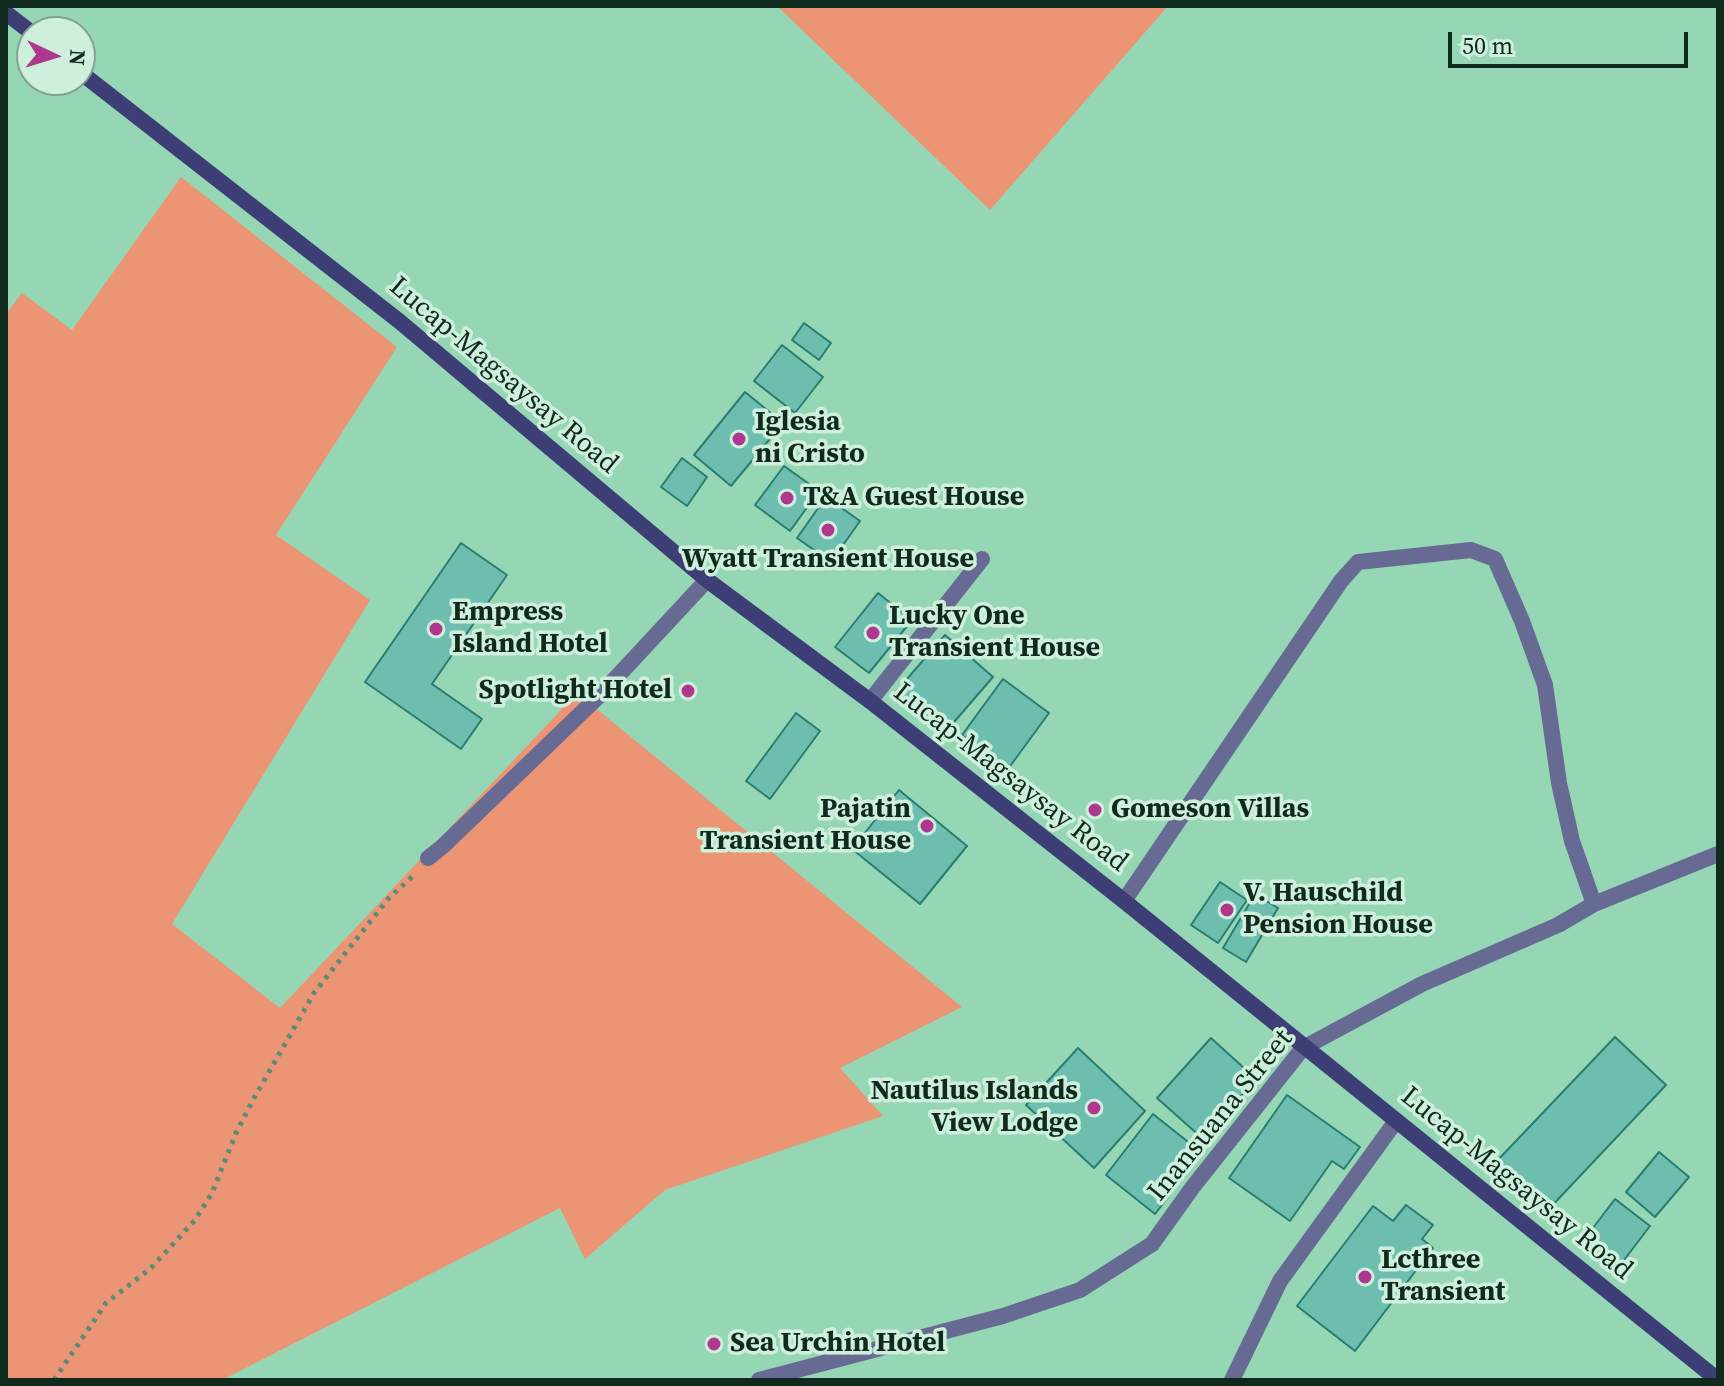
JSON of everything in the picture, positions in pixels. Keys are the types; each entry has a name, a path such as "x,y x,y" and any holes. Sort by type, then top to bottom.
{"street":[{"name":"Lucap-Magsaysay Road","path":"96,84 399,321 707,580 870,701 1124,901 1718,1380"},
{"path":"1124,901 1341,581 1358,562 1471,550 1495,559 1540,672 1572,841 1594,904"},
{"path":"870,701 982,559"},
{"path":"428,858 601,694 707,580"},
{"name":"Inansuana Street","path":"759,1380 1003,1316 1080,1290 1152,1244 1192,1188 1303,1048 1422,984 1558,925 1594,904 1718,854"},
{"path":"1232,1380 1271,1306 1280,1281 1396,1121"}],"path":[{"path":"54,1380 106,1303 151,1268 195,1220 212,1193 253,1100 314,993 388,899 428,858"}],"shaded area":[{"path":"777,6 1168,6 990,210"},
{"path":"181,177 397,347 276,535 370,600 172,924 280,1008 577,693 962,1007 840,1068 883,1116 665,1190 585,1259 560,1208 222,1380 6,1380 6,314 22,293 72,330"}],"building":[{"path":"804,323 831,343 819,360 792,340"},
{"path":"782,345 823,377 795,413 754,381"},
{"name":"Iglesia ni Cristo","path":"745,392 783,423 731,486 694,455"},
{"path":"682,458 707,477 687,506 661,487"},
{"name":"T&A Guest House","path":"784,466 819,491 790,531 755,505"},
{"name":"Wyatt Transient House","path":"826,497 860,521 831,562 797,538"},
{"name":"Empress Island Hotel","path":"461,543 507,575 432,684 482,719 461,749 365,682"},
{"name":"Lucky One Transient House","path":"878,593 912,620 869,673 835,647"},
{"path":"945,635 993,677 942,736 894,694"},
{"path":"1003,679 1049,713 1008,769 962,735"},
{"path":"796,713 820,731 770,799 746,781"},
{"path":"899,790 967,846 920,904 852,849"},
{"path":"1220,882 1247,900 1218,943 1191,925"},
{"path":"1255,894 1278,908 1246,962 1223,948"},
{"path":"1615,1037 1666,1085 1546,1212 1495,1163"},
{"path":"1211,1038 1256,1079 1203,1139 1157,1098"},
{"path":"1078,1048 1145,1111 1094,1168 1026,1105"},
{"path":"1287,1095 1360,1147 1344,1169 1332,1161 1290,1221 1229,1178"},
{"path":"1153,1114 1202,1153 1155,1214 1106,1175"},
{"path":"1659,1152 1689,1177 1655,1217 1626,1192"},
{"path":"1615,1199 1650,1226 1618,1268 1583,1241"},
{"name":"Lcthree Transient","path":"1406,1205 1433,1225 1422,1239 1433,1248 1355,1351 1297,1306 1373,1206 1393,1221"}],"place":[{"name":"Iglesia ni Cristo","path":"739,439"},
{"name":"T&A Guest House","path":"787,498"},
{"name":"Wyatt Transient House","path":"828,530"},
{"name":"Empress Island Hotel","path":"436,629"},
{"name":"Lucky One Transient House","path":"873,633"},
{"name":"Spotlight Hotel","path":"688,691"},
{"name":"Gomeson Villas","path":"1095,810"},
{"name":"Pajatin Transient House","path":"927,826"},
{"name":"V. Hauschild Pension House","path":"1227,910"},
{"name":"Nautilus Islands View Lodge","path":"1094,1108"},
{"name":"Lcthree Transient","path":"1365,1277"},
{"name":"Sea Urchin Hotel","path":"714,1344"}]}
